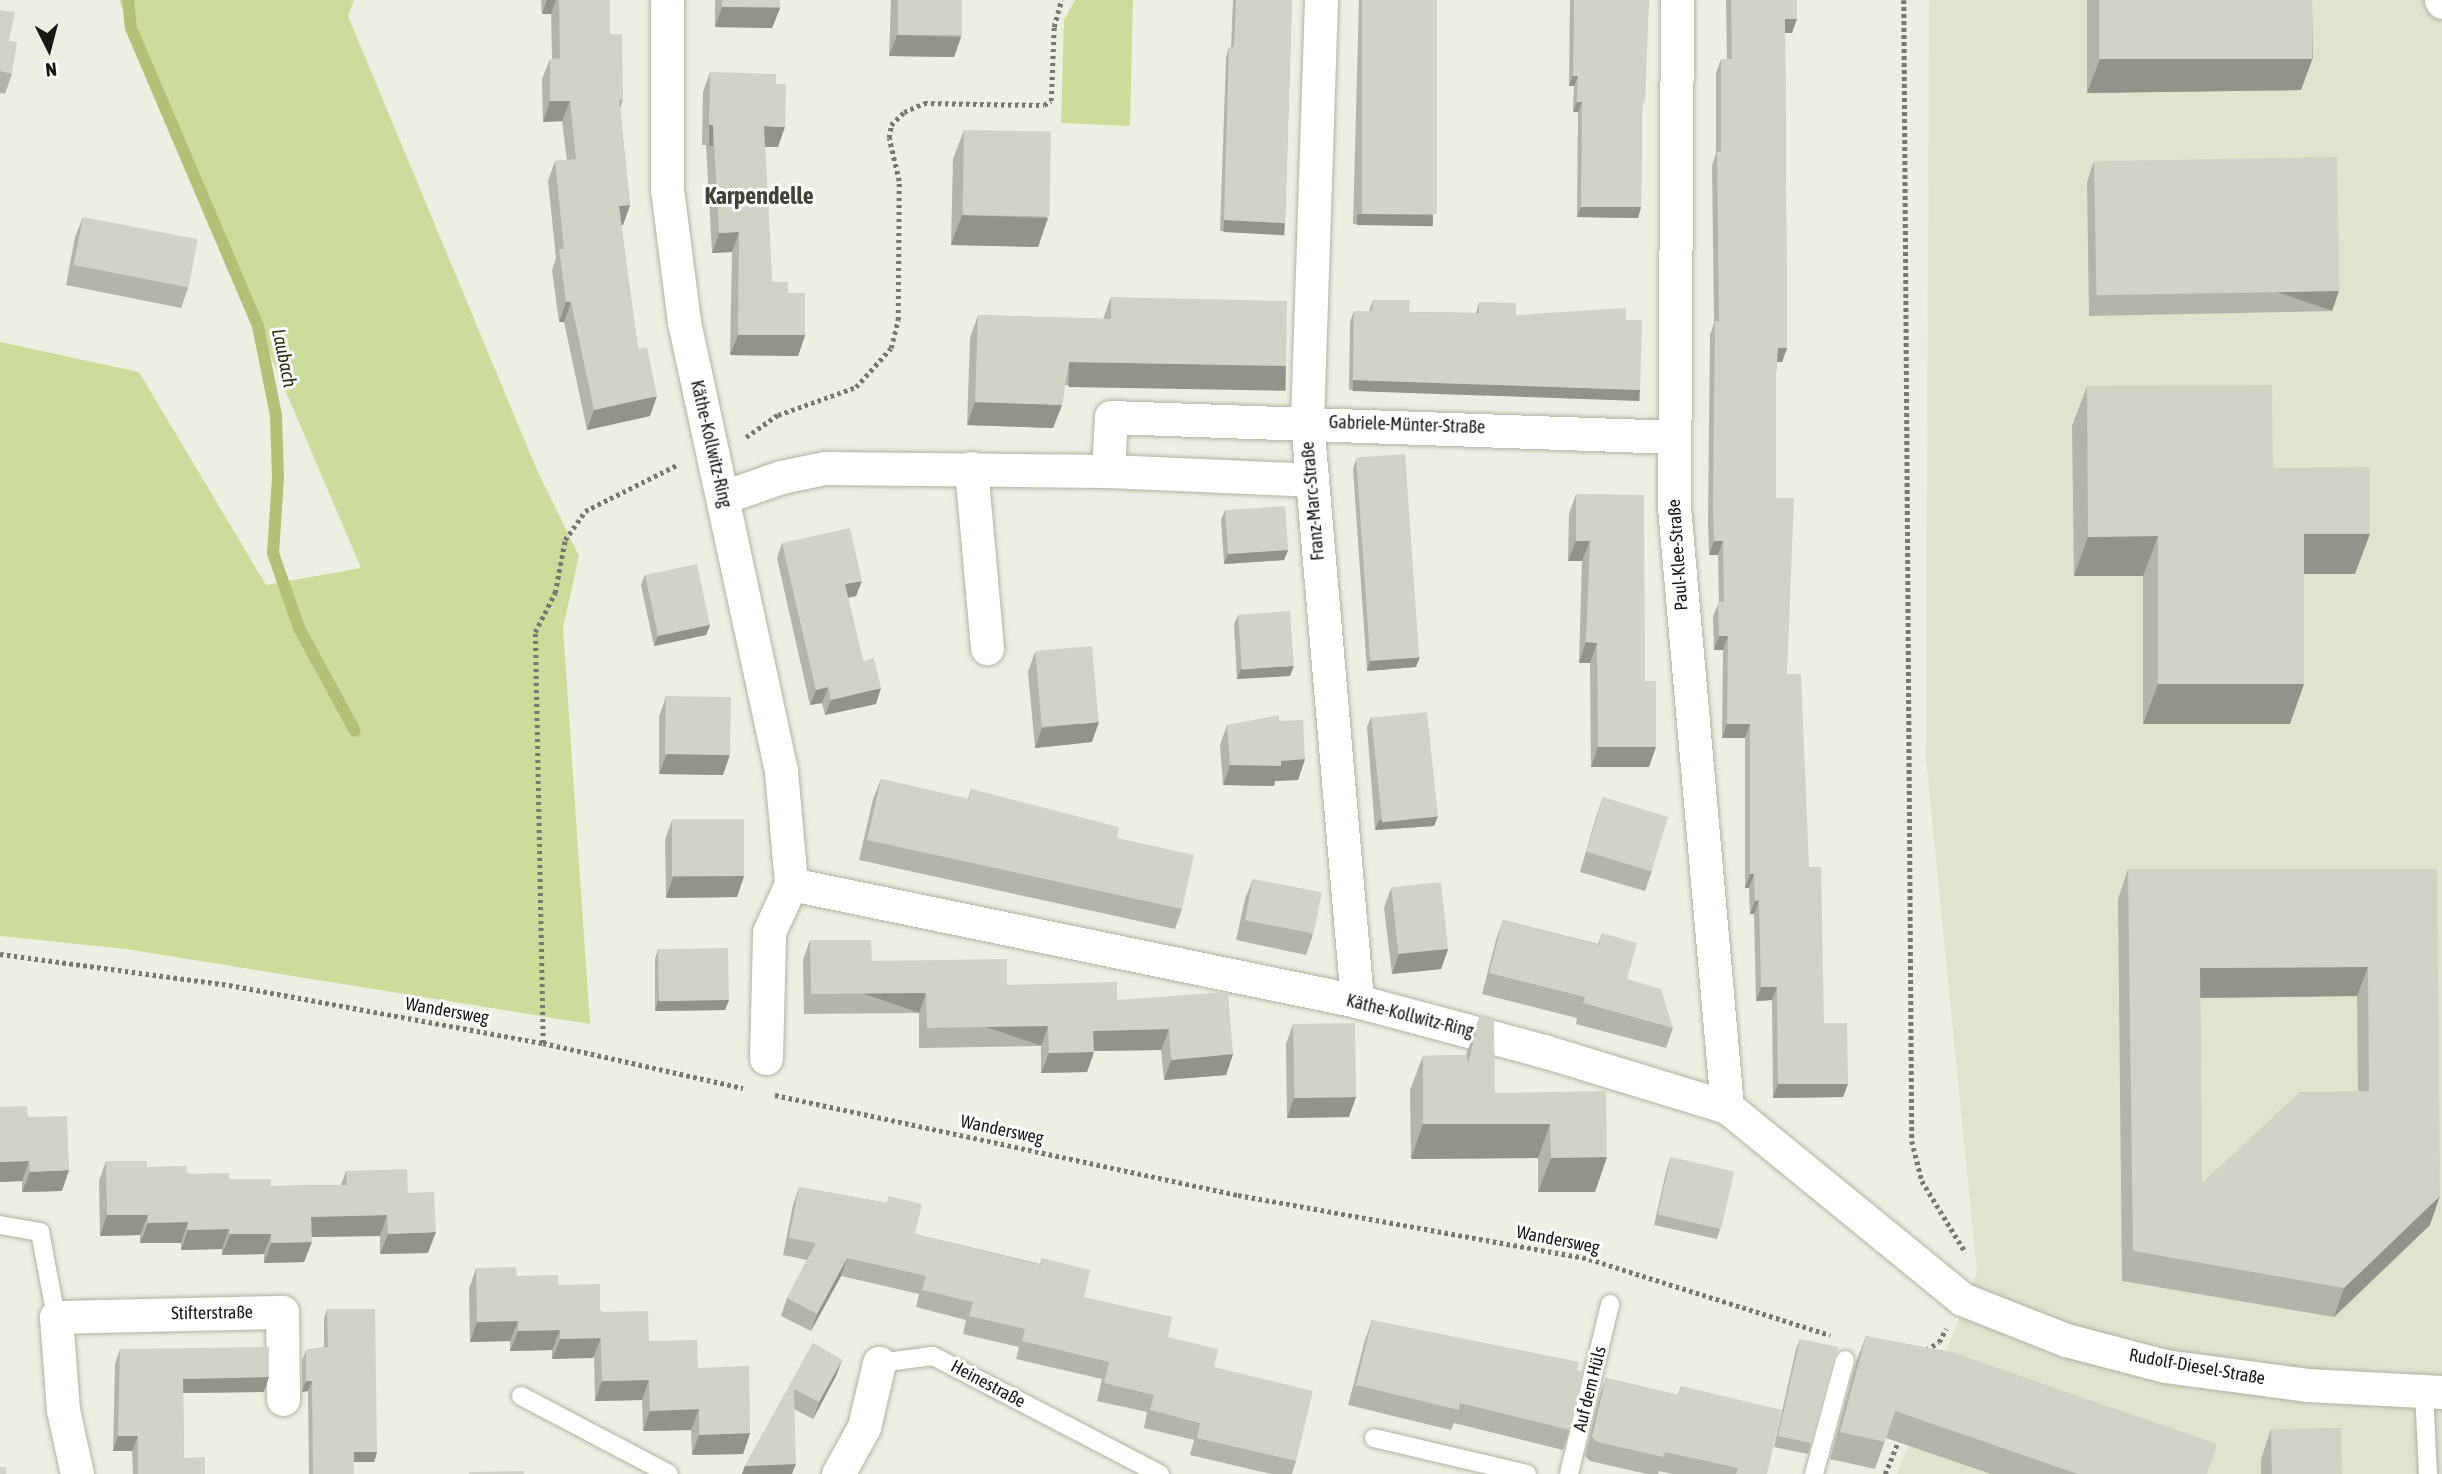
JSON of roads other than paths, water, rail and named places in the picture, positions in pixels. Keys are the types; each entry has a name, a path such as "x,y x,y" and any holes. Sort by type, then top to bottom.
{"street":[{"name":"Käthe-Kollwitz-Ring","path":"667,0 667,189 684,323 780,771 791,884 1357,1002 1544,1051 1727,1107 1962,1299"},
{"name":"Franz-Marc-Straße","path":"1321,0 1307,421 1357,1002"},
{"name":"Paul-Klee-Straße","path":"1677,0 1674,507 1695,779 1727,1107"},
{"name":"Gabriele-Münter-Straße","path":"1108,471 1111,417 1307,421 1674,437"},
{"path":"718,473 781,477 825,468 971,468 1311,480"},
{"path":"971,468 987,648"},
{"path":"766,1058 769,932 791,884"},
{"name":"Rudolf-Diesel-Straße","path":"1962,1299 2066,1340 2165,1366 2307,1385 2433,1392"},
{"name":"Stifterstraße","path":"56,1317 282,1312 283,1399"},
{"path":"56,1317 62,1410 78,1474"},
{"name":"Heinestraße","path":"838,1474 864,1427 879,1363"}],"lane":[{"path":"0,1225 40,1232 56,1317"},
{"name":"Auf dem Hüls","path":"1569,1474 1610,1304"},
{"name":"Heinestraße","path":"879,1363 933,1356 1160,1474"},
{"path":"1814,1474 1845,1360"},
{"path":"2428,1474 2433,1392"},
{"path":"521,1396 669,1474"},
{"path":"1374,1438 1527,1474"}],"waterway":[{"name":"Laubach","path":"128,0 131,28 258,326 276,415 278,478 273,553 299,628 355,731"}],"district":[{"name":"Karpendelle","path":"759,196"}]}
